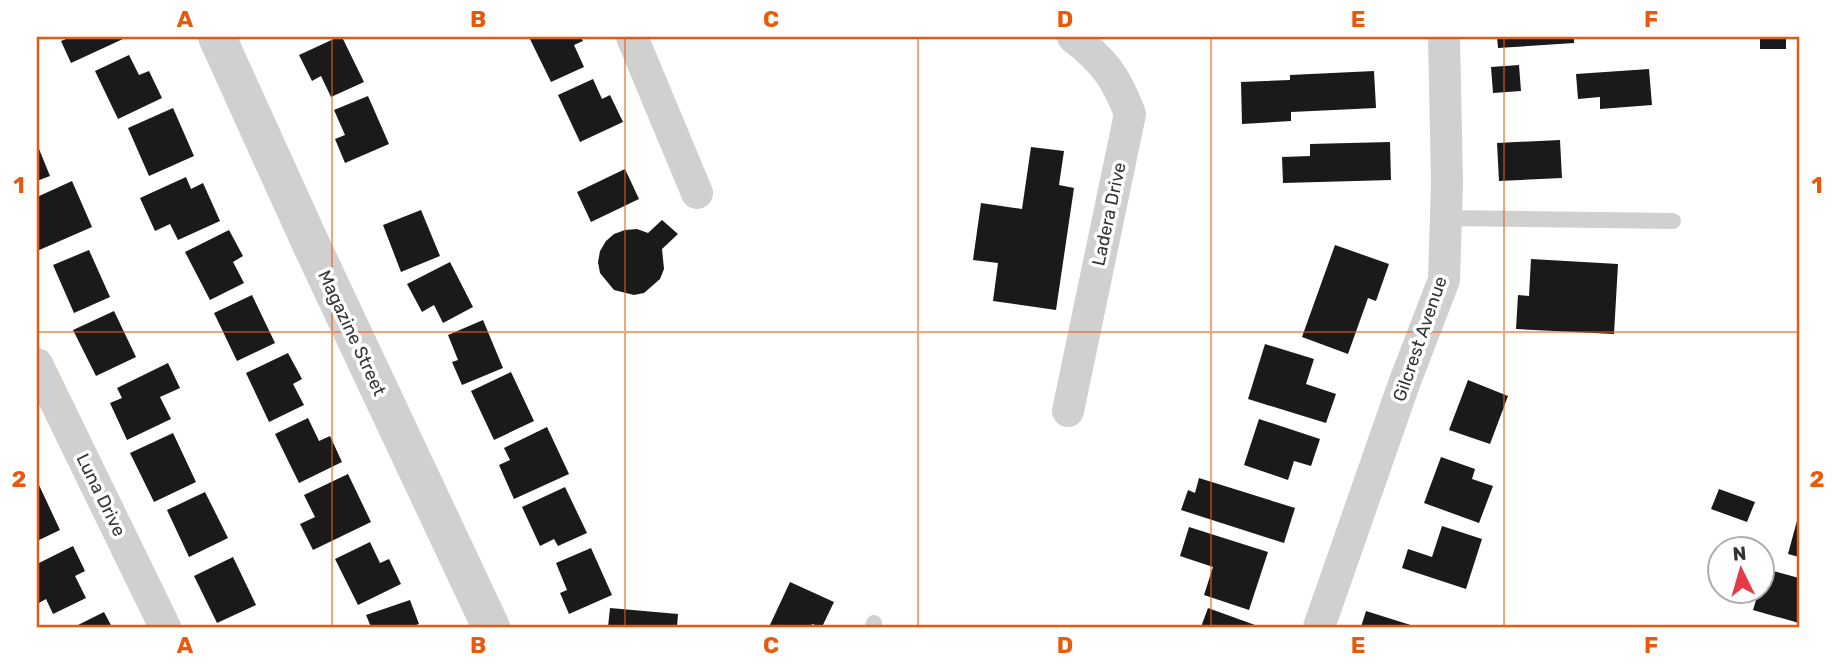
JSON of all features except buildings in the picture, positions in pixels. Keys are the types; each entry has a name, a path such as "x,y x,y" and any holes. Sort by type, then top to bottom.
{"street":[{"name":"Magazine Street","path":"217,37 310,243 491,627"},
{"path":"632,37 698,192"},
{"name":"Ladera Drive","path":"1068,411 1130,114 1120,87 1112,75 1097,55 1073,37"},
{"name":"Gilcrest Avenue","path":"1319,627 1405,382 1444,281 1444,37"},
{"name":"Luna Drive","path":"37,364 165,627"}],"lane":[{"path":"1446,218 1673,221"}]}
